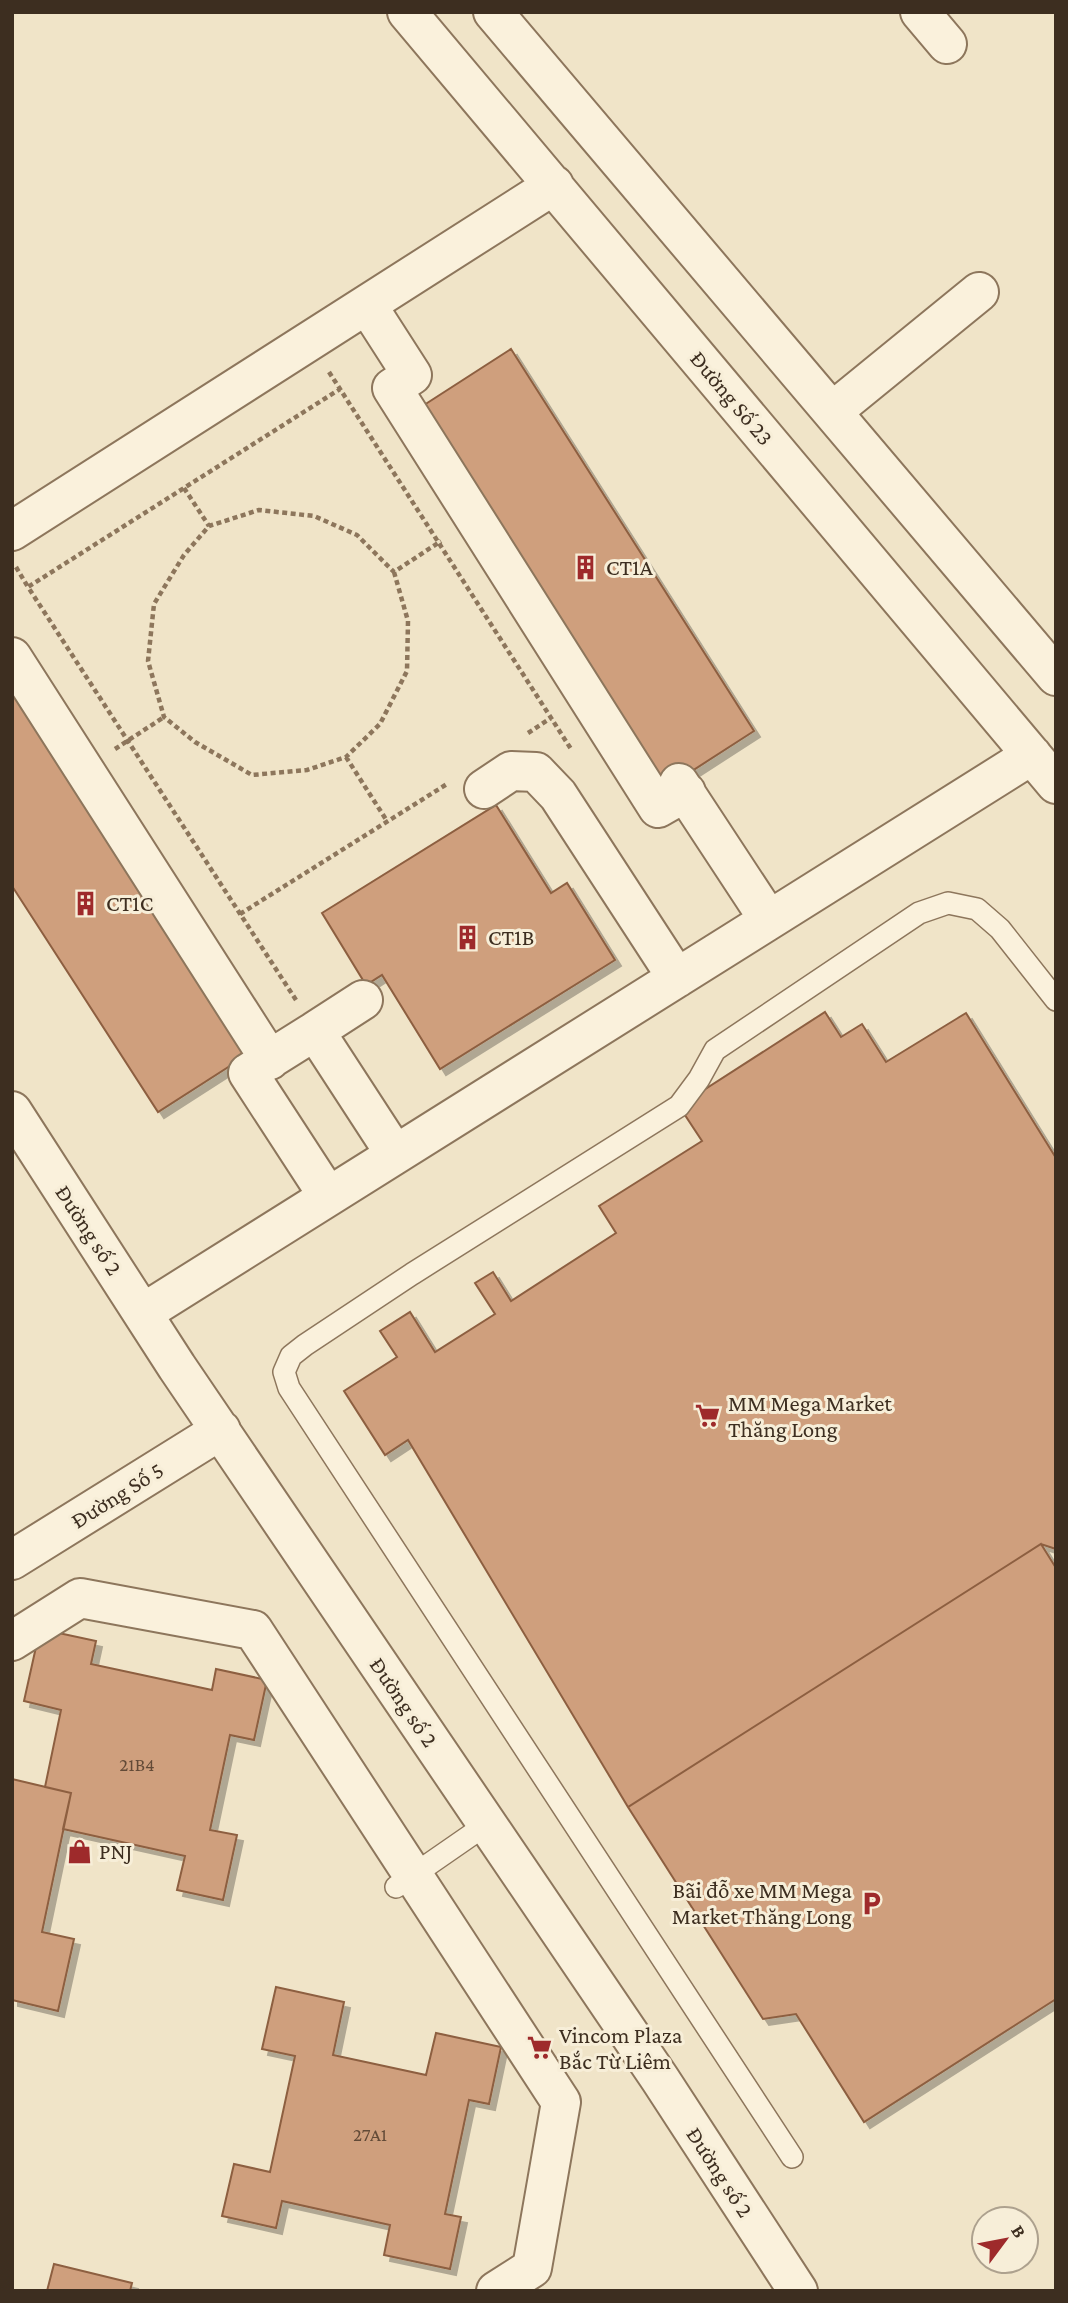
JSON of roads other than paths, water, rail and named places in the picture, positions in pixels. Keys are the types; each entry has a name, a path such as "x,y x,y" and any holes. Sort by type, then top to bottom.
{"street":[{"name":"Đường Số 23","path":"407,12 1056,784"},
{"path":"493,12 1056,676"},
{"path":"920,12 947,44"},
{"path":"12,530 554,185"},
{"path":"833,411 979,292"},
{"path":"367,305 412,375 392,388 658,808 682,787 769,920"},
{"path":"12,657 270,1060"},
{"path":"143,1313 1032,755"},
{"path":"470,783 511,771 536,772 558,795 677,978"},
{"path":"328,1196 248,1073 363,1000"},
{"path":"315,1031 395,1154"},
{"name":"Đường số 2","path":"12,1111 221,1430 660,2079 797,2291"},
{"name":"Đường Số 5","path":"12,1560 221,1430"},
{"path":"12,1641 80,1598 253,1630 405,1881 561,2102 532,2268 496,2291"}],"lane":[{"path":"792,2157 289,1388 284,1372 291,1356 305,1345 412,1274 679,1106 699,1079 715,1050 919,914 948,903 977,909 1000,929 1056,1000"},
{"path":"405,1881 487,1824"}],"place":[{"name":"CT1A","path":"586,567"},
{"name":"CT1C","path":"86,903"},
{"name":"CT1B","path":"468,937"},
{"name":"MM Mega Market Thăng Long","path":"708,1416"},
{"name":"PNJ","path":"79,1851"},
{"name":"Bãi đỗ xe MM Mega Market Thăng Long","path":"872,1903"},
{"name":"Vincom Plaza Bắc Từ Liêm","path":"539,2048"}]}
